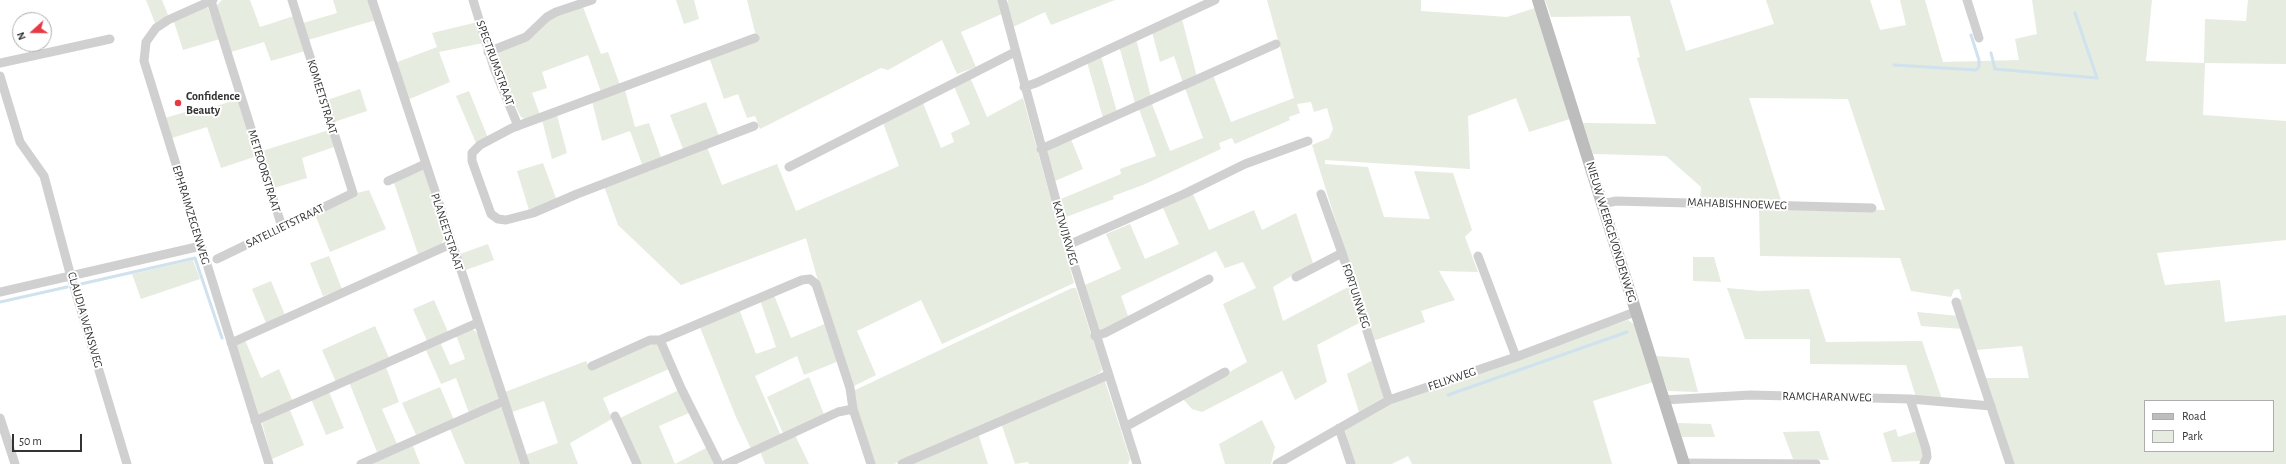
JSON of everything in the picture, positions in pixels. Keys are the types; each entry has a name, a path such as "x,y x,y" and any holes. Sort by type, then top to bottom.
{"street":[{"name":"METEOORSTRAAT","path":"212,0 282,227"},
{"name":"EPHRAIMZEGENWEG","path":"212,0 168,20 156,28 146,42 145,51 147,75 269,464"},
{"name":"KOMEETSTRAAT","path":"292,0 353,193"},
{"name":"PLANEETSTRAAT","path":"372,0 477,323 525,464"},
{"name":"SPECTRUMSTRAAT","path":"473,0 488,52 518,126"},
{"path":"488,52 526,37 547,17 556,12 592,0"},
{"name":"KATWIJKWEG","path":"1002,0 1024,87 1068,245 1095,336 1137,464"},
{"path":"1024,87 1036,83 1215,0"},
{"name":"NIEUW WEERGEVONDENWEG","path":"1538,0 1684,463"},
{"path":"1967,0 1979,38"},
{"path":"754,38 518,126 480,145 472,153 472,161 491,214 498,219 506,220 533,213 577,194 754,126"},
{"path":"0,63 110,39"},
{"path":"1041,149 1276,44"},
{"path":"789,167 1015,52"},
{"name":"CLAUDIA WENSWEG","path":"0,76 20,142 44,176 71,277 127,464"},
{"path":"1068,245 1148,211 1245,164 1308,141"},
{"path":"388,181 425,164"},
{"name":"SATELLIETSTRAAT","path":"216,259 353,193"},
{"name":"FORTUINWEG","path":"1321,194 1342,253 1389,400"},
{"name":"MAHABISHNOEWEG","path":"1602,204 1616,201 1872,208"},
{"path":"231,343 451,244"},
{"path":"0,292 71,277 201,246"},
{"path":"1296,278 1342,253"},
{"path":"1478,256 1516,357"},
{"path":"592,366 650,340 660,340 802,280 810,279 816,284 850,388 853,409 871,464"},
{"path":"1095,336 1105,333 1210,279"},
{"path":"1956,302 2010,464"},
{"name":"FELIXWEG","path":"1277,464 1389,400 1516,357 1636,312"},
{"path":"255,421 477,323"},
{"path":"660,340 681,388 719,464"},
{"path":"1125,428 1225,372"},
{"path":"902,464 1108,375"},
{"name":"RAMCHARANWEG","path":"1664,400 1750,395 1910,399 1991,406"},
{"path":"1910,399 1926,449 1927,457 1924,464"},
{"path":"361,464 504,401"},
{"path":"726,464 838,412 853,409"},
{"path":"614,416 637,464"},
{"path":"0,418 15,464"},
{"path":"1339,428 1351,464"},
{"path":"1684,463 1816,464"}],"green space":[{"path":"146,0 162,0 168,15 155,23"},
{"path":"222,0 250,0 260,27 294,16 305,51 271,61 264,42 231,52 217,9 217,5"},
{"path":"333,0 369,0 376,20 308,40 303,23 337,13"},
{"path":"676,0 694,0 699,19 684,24"},
{"path":"747,0 998,0 1002,14 961,32 976,67 957,74 942,40 888,70 881,68 760,129 755,116 747,118 738,94 724,99 709,57 757,40"},
{"path":"1008,0 1115,0 1051,25 1045,12 1013,27 1007,4"},
{"path":"1267,0 1421,0 1421,11 1507,17 1535,8 1570,119 1529,132 1516,98 1468,116 1470,169 1325,160 1325,164 1368,167 1384,217 1430,219 1414,171 1453,173 1472,230 1465,237 1478,272 1439,271 1455,300 1421,311 1425,322 1373,341 1312,145 1329,138 1333,129 1327,108 1314,112 1311,102 1297,104 1300,113 1289,117 1290,120 1235,144 1232,138 1219,143 1221,149 1143,185 1113,196 1114,199 1066,217 1061,199 1121,174 1120,169 1156,156 1139,109 1152,104 1170,151 1203,138 1185,88 1213,75 1231,122 1294,98"},
{"path":"1545,0 1670,0 1686,51 1774,24 1766,0 1870,0 1880,30 1906,25 1900,0 1925,0 1943,62 2019,60 2015,39 2037,34 2032,0 2152,0 2146,61 2204,63 2205,19 2246,21 2248,0 2286,0 2286,64 2205,63 2203,115 2286,121 2286,240 2157,253 2165,285 2220,280 2225,322 2286,315 2286,464 2013,464 1985,378 2029,378 2022,346 1976,350 1959,300 1962,299 1959,289 1954,290 1951,297 1911,291 1900,258 1760,256 1759,208 1885,210 1848,99 1749,98 1781,200 1700,199 1701,187 1666,156 1593,154 1583,123 1656,124 1637,58 1640,57 1630,16 1551,17"},
{"path":"583,7 601,54 608,52 620,85 601,92 588,55 542,72 547,88 532,93 540,115 525,119 521,117 510,95 494,54 548,19"},
{"path":"208,8 220,39 183,50 174,22"},
{"path":"1182,19 1197,77 1183,83 1174,56 1160,62 1152,32"},
{"path":"478,22 483,43 439,52 450,82 407,100 395,63 437,47 432,33"},
{"path":"1136,39 1151,97 1135,103 1119,46"},
{"path":"1101,56 1117,112 1103,118 1087,62"},
{"path":"970,77 987,117 1023,98 1074,283 942,344 921,300 857,331 876,375 852,387 825,306 806,238 681,285 618,225 604,186 707,147 722,185 777,164 796,211 899,166 883,123 923,103 941,148 954,142 951,133 970,124 953,84"},
{"path":"360,89 367,111 334,122 327,100"},
{"path":"625,90 635,127 649,123 661,157 642,164 630,131 602,141 592,101"},
{"path":"469,91 488,138 476,143 456,96"},
{"path":"239,99 257,156 221,168 207,127 172,138 165,118 202,107 203,110"},
{"path":"706,102 719,136 683,149 670,115"},
{"path":"557,115 567,153 552,159 542,120"},
{"path":"329,130 334,147 302,158 307,178 274,188 262,151"},
{"path":"1071,139 1083,169 1055,181 1047,151"},
{"path":"543,163 557,201 529,210 517,171"},
{"path":"422,169 424,170 444,239 441,244 418,254 393,180"},
{"path":"369,190 386,229 330,252 314,212 353,194"},
{"path":"1193,194 1209,230 1254,210 1262,230 1296,213 1313,263 1273,287 1283,321 1350,286 1361,322 1317,345 1327,382 1295,400 1282,371 1202,412 1192,409 1183,399 1247,362 1223,304 1256,288 1243,262 1225,268 1216,251 1121,296 1128,316 1099,332 1085,285 1121,269 1106,234 1130,224 1145,259 1179,244 1163,208"},
{"path":"488,244 494,260 463,271 457,255"},
{"path":"329,256 342,289 323,296 310,263"},
{"path":"1693,257 1714,257 1721,282 1693,281"},
{"path":"193,260 200,279 141,299 132,274"},
{"path":"271,281 285,315 266,323 252,289"},
{"path":"1072,288 1076,288 1101,365 1102,370 1098,374 894,464 875,464 854,407 853,391"},
{"path":"1727,288 1760,291 1809,289 1826,342 1922,341 1942,399 1916,397 1906,365 1810,364 1810,339 1745,339"},
{"path":"774,295 791,338 827,323 839,361 804,375 797,356 755,376 781,436 752,451 736,417 699,325 739,309 756,354 776,347 760,300"},
{"path":"434,300 448,332 427,341 413,309"},
{"path":"1917,312 1959,316 1963,329 1921,326"},
{"path":"1628,320 1635,325 1653,382 1593,401 1612,464 1412,464 1408,456 1392,464 1354,464 1345,430 1386,405"},
{"path":"375,326 389,358 336,382 322,350"},
{"path":"474,330 479,336 499,398 469,413 456,378 441,384 426,350 441,344 450,365 465,359 456,335"},
{"path":"245,340 261,378 279,369 293,402 259,415 257,414 237,347 237,344"},
{"path":"649,342 658,343 669,369 603,398 612,419 570,443 578,464 529,464 525,455 558,443 544,401 512,412 505,392 586,361 591,370"},
{"path":"1655,356 1689,358 1698,392 1668,391"},
{"path":"1373,360 1384,397 1359,412 1347,374"},
{"path":"386,367 399,402 382,409 397,444 377,452 349,382"},
{"path":"809,377 825,417 783,433 767,397"},
{"path":"1105,381 1130,459 1128,464 1029,464 1028,462 1015,464 1001,423"},
{"path":"440,387 454,420 416,435 402,403"},
{"path":"679,390 689,413 659,426 675,464 641,464 620,418"},
{"path":"329,392 344,428 326,435 311,399"},
{"path":"500,407 503,408 522,464 465,464 450,429"},
{"path":"290,410 304,445 272,459 262,423"},
{"path":"1262,420 1275,447 1271,464 1225,464 1219,444"},
{"path":"1677,423 1711,424 1715,437 1682,437"},
{"path":"1896,429 1898,437 1917,431 1922,446 1922,461 1892,462 1883,433"},
{"path":"1819,431 1829,460 1793,459 1783,432"},
{"path":"978,433 988,464 909,464"},
{"path":"795,435 809,464 765,464 760,451"},
{"path":"413,446 420,464 371,464"},
{"path":"708,447 717,464 675,464"}],"waterway":[{"path":"1991,53 1995,69 2097,78 2075,13"},
{"path":"1894,65 1976,70 1979,67 1979,60 1971,35"},
{"path":"81,284 195,258 222,338"},
{"path":"0,302 67,287"},
{"path":"1448,395 1627,332"}],"place":[{"name":"Confidence Beauty","path":"178,103"}]}
